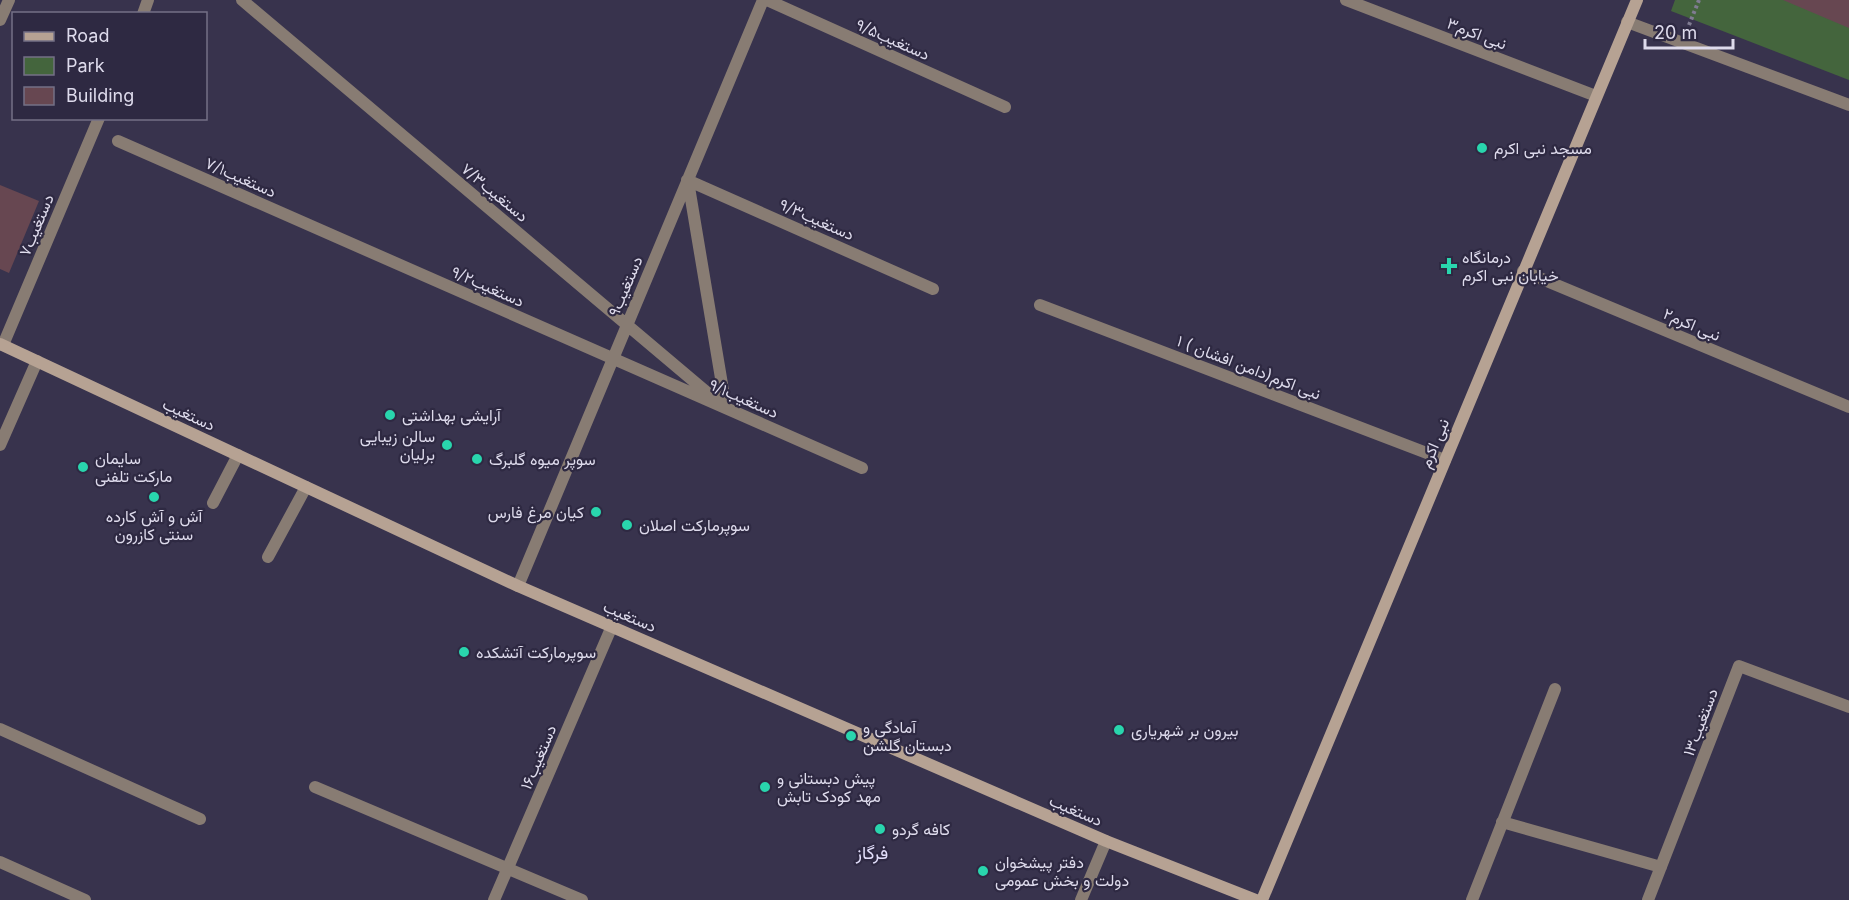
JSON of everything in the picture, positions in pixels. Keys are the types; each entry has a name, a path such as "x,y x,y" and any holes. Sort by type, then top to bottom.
{"street":[{"path":"0,20 9,0"},
{"name":"دستغیب۷/۳","path":"242,0 726,408"},
{"name":"۹/۵دستغیب","path":"765,0 1005,107"},
{"name":"دستغیب۹","path":"518,585 687,180 765,0"},
{"name":"نبی اکرم۳","path":"1346,0 1596,96"},
{"name":"نبی اکرم","path":"1262,900 1637,0"},
{"path":"1627,22 1849,105"},
{"name":"دستغیب۷","path":"2,344 98,120"},
{"name":"دستغیب۷/۱","path":"118,141 351,243"},
{"path":"687,180 726,408"},
{"name":"دستغیب۹/۳","path":"687,180 933,289"},
{"name":"دستغیب۹/۲","path":"351,243 613,358"},
{"name":"نبی اکرم۲","path":"1523,271 1849,407"},
{"name":"۱ نبی اکرم(دامن افشان )","path":"1040,305 1445,460"},
{"name":"دستغیب","path":"2,344 518,585 1106,841 1256,900"},
{"name":"دستغیب۹/۱","path":"613,358 862,468"},
{"path":"0,445 37,361"},
{"path":"213,503 238,455"},
{"path":"268,557 306,487"},
{"name":"دستغیب۱۶","path":"494,900 612,626"},
{"name":"دستغیب۱۳","path":"1648,900 1739,666 1849,707"},
{"path":"1472,900 1555,689"},
{"path":"0,729 200,819"},
{"path":"315,786 582,900"},
{"path":"1502,822 1661,867"},
{"path":"1081,900 1106,841"},
{"path":"0,862 85,900"}],"green space":[{"path":"1675,0 1849,0 1849,80 1671,11"}],"building":[{"path":"1783,0 1849,0 1849,28"},
{"path":"0,185 39,201 9,273 0,269"}],"place":[{"name":"مسجد نبی اکرم","path":"1482,148"},
{"name":"درمانگاه خیابان نبی اکرم","path":"1449,266"},
{"name":"آرایشی بهداشتی","path":"390,415"},
{"name":"سالن زیبایی برلیان","path":"447,445"},
{"name":"سوپر میوه گلبرگ","path":"477,459"},
{"name":"سایمان مارکت تلفنی","path":"83,467"},
{"name":"آش و آش کارده سنتی کازرون","path":"154,497"},
{"name":"کیان مرغ فارس","path":"596,512"},
{"name":"سوپرمارکت اصلان","path":"627,525"},
{"name":"سوپرمارکت آتشکده","path":"464,652"},
{"name":"بیرون بر شهریاری","path":"1119,730"},
{"name":"آمادگی و دبستان گلشن","path":"851,736"},
{"name":"پیش دبستانی و مهد کودک تابش","path":"765,787"},
{"name":"کافه گردو","path":"880,829"},
{"name":"دفتر پیشخوان دولت و بخش عمومی","path":"983,871"}],"district":[{"name":"فرگاز","path":"872,852"}]}
